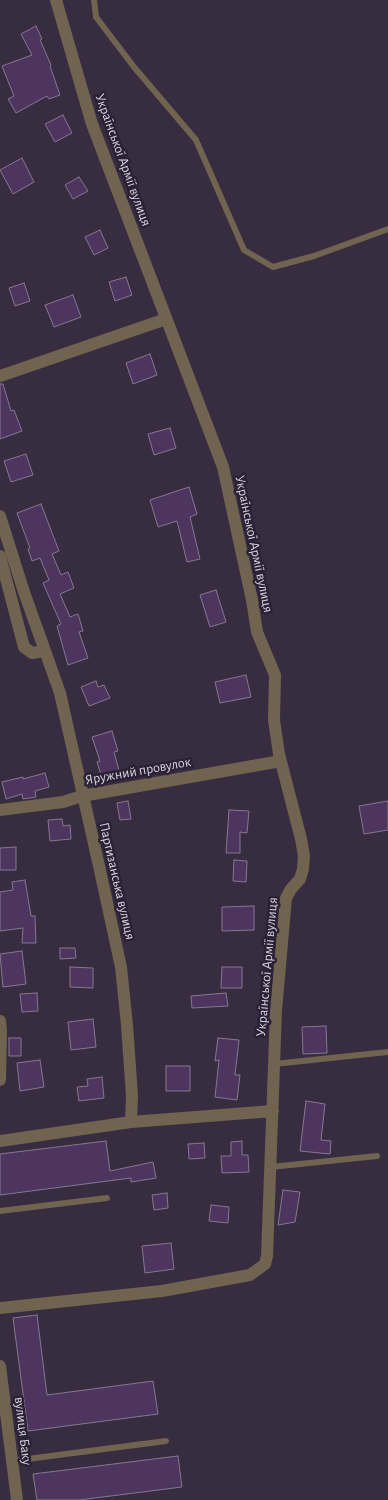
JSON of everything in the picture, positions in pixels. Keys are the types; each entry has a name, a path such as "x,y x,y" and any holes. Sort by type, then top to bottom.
{"street":[{"name":"Української Армії вулиця","path":"0,1308 162,1291 250,1275 265,1264 268,1256 276,1011 286,898 300,879 304,856 281,761 274,720 275,675 257,632 252,600 223,467 92,124 56,0"},
{"path":"0,376 166,319"},
{"name":"Партизанська вулиця","path":"0,516 60,693 121,967 132,1096 131,1122"},
{"path":"0,556 24,647 32,653 45,651"},
{"name":"Яружний провулок","path":"0,810 63,802 82,796 281,761"},
{"path":"0,1021 0,1080"},
{"path":"0,1141 131,1122 273,1111"},
{"name":"вулиця Баку","path":"0,1368 17,1500"}],"lane":[{"path":"94,0 96,17 134,67 196,140 244,250 273,267 314,256 388,229"},
{"path":"274,1064 388,1052"},
{"path":"271,1167 377,1156"},
{"path":"0,1211 107,1198"},
{"path":"12,1461 166,1441"}],"building":[{"path":"36,26 60,95 49,99 47,96 16,113 8,99 14,96 2,66 32,55 21,34"},
{"path":"63,115 72,133 55,142 45,124"},
{"path":"22,158 34,182 13,194 0,170"},
{"path":"79,177 88,191 73,199 65,185"},
{"path":"100,230 108,248 94,255 85,237"},
{"path":"126,277 132,295 115,301 109,282"},
{"path":"24,283 30,301 15,306 9,288"},
{"path":"73,295 81,317 54,327 45,305"},
{"path":"150,354 157,375 133,384 126,363"},
{"path":"0,384 3,384 11,411 14,410 22,431 0,439"},
{"path":"170,428 176,448 154,455 148,434"},
{"path":"26,454 33,475 11,482 4,461"},
{"path":"189,487 197,514 190,517 200,559 187,562 177,521 158,527 150,500"},
{"path":"41,504 59,551 52,554 61,575 68,572 74,588 60,594 70,617 78,614 83,631 79,632 88,658 68,665 57,626 61,624 43,583 49,580 40,558 32,561 28,549 30,548 17,513"},
{"path":"216,590 226,622 210,627 200,595"},
{"path":"246,675 251,697 220,703 215,682"},
{"path":"96,681 98,687 104,685 110,698 89,706 81,687"},
{"path":"112,731 118,751 114,752 120,774 102,778 97,762 100,761 92,737"},
{"path":"45,773 49,787 35,791 36,797 23,799 22,794 6,799 2,782"},
{"path":"128,801 131,819 120,820 117,803"},
{"path":"388,801 388,830 364,834 359,806"},
{"path":"229,810 249,811 247,833 240,832 240,853 226,853"},
{"path":"62,819 63,826 70,825 71,839 50,841 48,820"},
{"path":"16,847 16,870 0,870 0,848"},
{"path":"234,860 247,861 246,882 233,881"},
{"path":"25,880 31,916 35,916 36,943 22,943 23,928 0,931 0,892 13,890 12,882"},
{"path":"254,906 254,930 222,931 222,907"},
{"path":"60,948 75,948 76,958 60,959"},
{"path":"22,951 26,984 3,987 0,954"},
{"path":"70,967 93,968 93,988 70,987"},
{"path":"222,967 242,967 242,988 221,988"},
{"path":"37,993 38,1011 22,1012 20,994"},
{"path":"226,993 228,1006 192,1008 191,996"},
{"path":"93,1019 96,1047 71,1050 68,1022"},
{"path":"326,1026 327,1053 303,1054 302,1027"},
{"path":"9,1038 21,1038 21,1056 9,1056"},
{"path":"218,1038 239,1040 235,1075 240,1075 237,1100 215,1097 219,1060 215,1061"},
{"path":"40,1060 44,1087 20,1091 17,1063"},
{"path":"166,1066 190,1066 190,1091 166,1091"},
{"path":"102,1077 104,1098 79,1101 77,1087 88,1086 87,1079"},
{"path":"306,1101 325,1104 321,1140 331,1141 330,1154 300,1151"},
{"path":"106,1141 110,1171 153,1162 156,1178 131,1182 131,1178 0,1195 0,1154"},
{"path":"242,1141 242,1155 248,1155 249,1172 222,1173 221,1156 231,1156 231,1142"},
{"path":"204,1143 205,1158 189,1159 188,1144"},
{"path":"283,1190 300,1192 295,1222 278,1225"},
{"path":"167,1193 168,1208 154,1210 152,1195"},
{"path":"211,1205 229,1207 228,1223 209,1221"},
{"path":"171,1243 174,1269 145,1273 142,1246"},
{"path":"37,1315 47,1395 153,1381 158,1414 28,1431 13,1318"},
{"path":"178,1456 182,1487 79,1500 37,1500 33,1474"}]}
